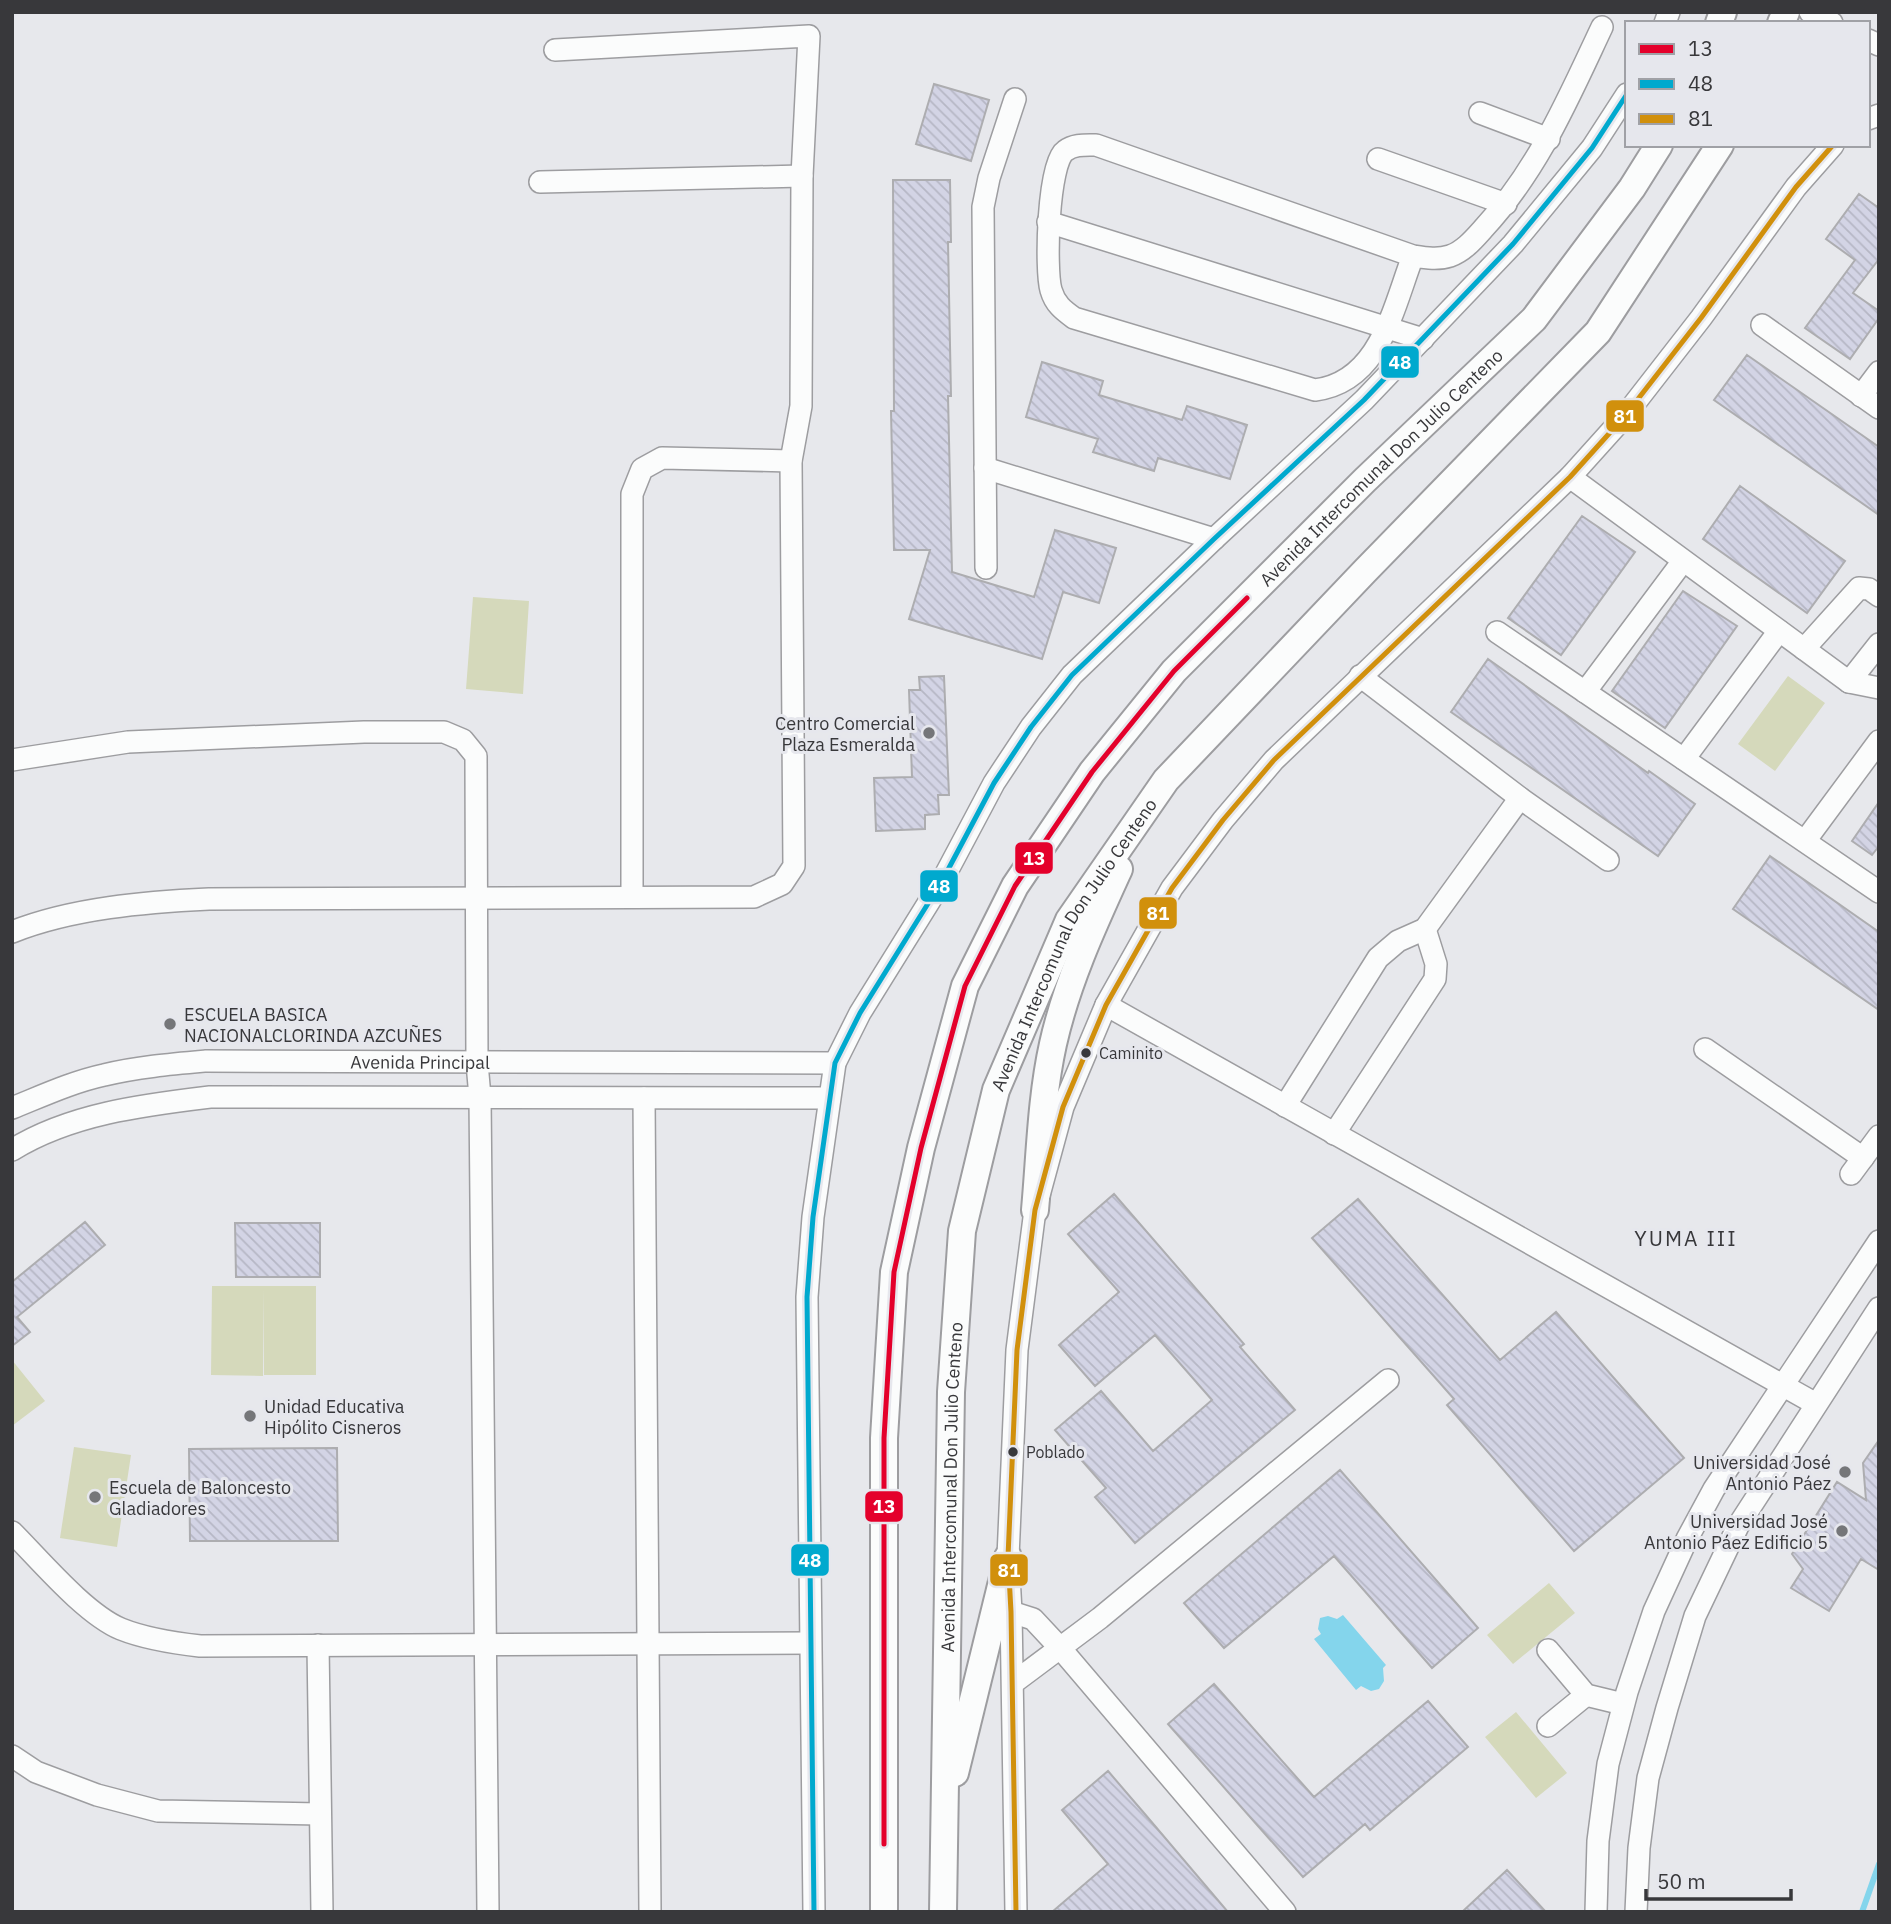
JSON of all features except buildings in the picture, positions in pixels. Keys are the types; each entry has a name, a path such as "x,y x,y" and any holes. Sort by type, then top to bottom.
{"main road":[{"name":"Avenida Intercomunal Don Julio Centeno","path":"884,1912 884,1438 894,1272 921,1148 965,986 1015,886 1092,772 1174,671 1365,480 1534,319 1632,188 1658,147"},
{"name":"Avenida Intercomunal Don Julio Centeno","path":"943,1912 951,1392 962,1231 996,1090 1069,920 1166,780 1598,332 1719,147"},
{"path":"1035,1210 1046,1079 1065,998 1085,943 1155,796"},
{"path":"944,1819 1008,1558"}],"street":[{"path":"1810,12 1828,21"},
{"path":"1413,256 1374,354 1358,373 1334,388 1315,390 1074,318 1058,307 1050,288 1048,222 1055,167 1062,152 1077,145 1096,145 1413,256 1436,259 1453,255 1468,245 1506,204 1549,139 1602,27"},
{"path":"12,932 32,924 139,902 209,899 754,897 782,884 794,866 791,461 801,406 802,176 809,36 555,50"},
{"path":"814,1912 807,1297 813,1217 835,1063 860,1013 942,881 995,783 1031,727 1072,675 1364,400 1423,339 1513,244 1592,148 1625,96"},
{"path":"986,568 983,207 989,178 1015,99"},
{"path":"1480,113 1549,139"},
{"path":"1016,1912 1013,1683 1008,1558 1017,1350 1035,1210 1063,1107 1106,1005 1172,888 1223,820 1274,760 1570,477 1624,417 1797,187 1831,147"},
{"path":"1378,159 1506,204"},
{"path":"540,182 802,176"},
{"path":"1048,222 1423,339"},
{"path":"1762,325 1870,402 1879,372"},
{"path":"632,897 632,494 642,469 662,458 791,461"},
{"path":"985,468 1214,539"},
{"path":"1570,477 1849,682 1879,688"},
{"path":"1585,692 1683,561"},
{"path":"1804,649 1859,588 1869,589 1879,596"},
{"path":"1684,759 1779,631"},
{"path":"1497,632 1879,892"},
{"path":"1849,682 1879,644"},
{"path":"1360,676 1520,799 1608,860"},
{"path":"12,760 128,742 364,732 444,732 463,740 476,756 477,1063 480,1097 488,1912"},
{"path":"1805,842 1879,741"},
{"path":"1285,1106 1378,958 1398,941 1425,929 1520,799"},
{"path":"1334,1134 1435,979 1436,964 1425,929"},
{"path":"1106,1005 1816,1405"},
{"path":"1705,1049 1869,1153"},
{"name":"Avenida Principal","path":"12,1108 103,1075 206,1061 835,1063"},
{"name":"Avenida Principal","path":"12,1150 28,1140 73,1122 147,1105 209,1097 829,1098"},
{"path":"644,1098 650,1912"},
{"path":"1596,1912 1598,1841 1608,1764 1623,1704 1654,1611 1687,1539 1714,1489 1879,1241"},
{"path":"1636,1912 1639,1848 1648,1778 1695,1616 1738,1526 1879,1308"},
{"path":"1013,1683 1061,1648 1388,1380"},
{"path":"12,1531 85,1605 118,1628 159,1641 200,1646 810,1643"},
{"path":"1011,1612 1033,1619 1061,1648 1285,1912"},
{"path":"318,1645 322,1912"},
{"path":"1548,1650 1586,1695 1623,1704"},
{"path":"1548,1726 1586,1695"},
{"path":"12,1756 36,1772 97,1795 158,1811 320,1814"}],"green space":[{"path":"473,597 529,601 523,694 466,689"},
{"path":"1788,676 1825,703 1775,771 1738,744"},
{"path":"212,1286 316,1286 316,1375 264,1375 264,1289 263,1376 211,1375"},
{"path":"12,1360 45,1401 12,1426"},
{"name":"Escuela de Baloncesto Gladiadores","path":"74,1447 131,1455 117,1547 60,1538"},
{"path":"1549,1583 1575,1613 1513,1664 1487,1635"},
{"path":"1516,1712 1567,1773 1536,1798 1485,1737"}],"water":[{"path":"1343,1615 1386,1665 1383,1668 1384,1681 1379,1689 1371,1691 1361,1686 1356,1690 1314,1639 1321,1634 1318,1629 1320,1618 1328,1616 1337,1619"}],"waterway":[{"path":"1862,1912 1879,1864"}],"transit line":[{"name":"48","path":"814,1912 807,1297 813,1217 835,1063 860,1013 942,881 994,783 1031,727 1072,675 1364,400 1513,244 1592,148 1625,97"},
{"name":"81","path":"1016,1912 1008,1557 1017,1350 1035,1210 1063,1107 1106,1005 1172,888 1223,820 1274,760 1570,477 1624,417 1701,318 1796,187 1831,147"},
{"name":"13","path":"884,1844 884,1438 894,1272 921,1148 965,986 1015,886 1092,772 1174,671 1247,598"}],"place":[{"name":"Centro Comercial Plaza Esmeralda","path":"929,733"},
{"name":"ESCUELA BASICA NACIONALCLORINDA AZCUÑES","path":"170,1024"},
{"name":"Caminito","path":"1086,1053"},
{"name":"Unidad Educativa Hipólito Cisneros","path":"250,1416"},
{"name":"Poblado","path":"1013,1452"},
{"name":"Universidad José Antonio Páez","path":"1845,1472"},
{"name":"Escuela de Baloncesto Gladiadores","path":"95,1497"},
{"name":"Universidad José Antonio Páez Edificio 5","path":"1842,1531"}],"district":[{"name":"YUMA III","path":"1686,1238"}]}
